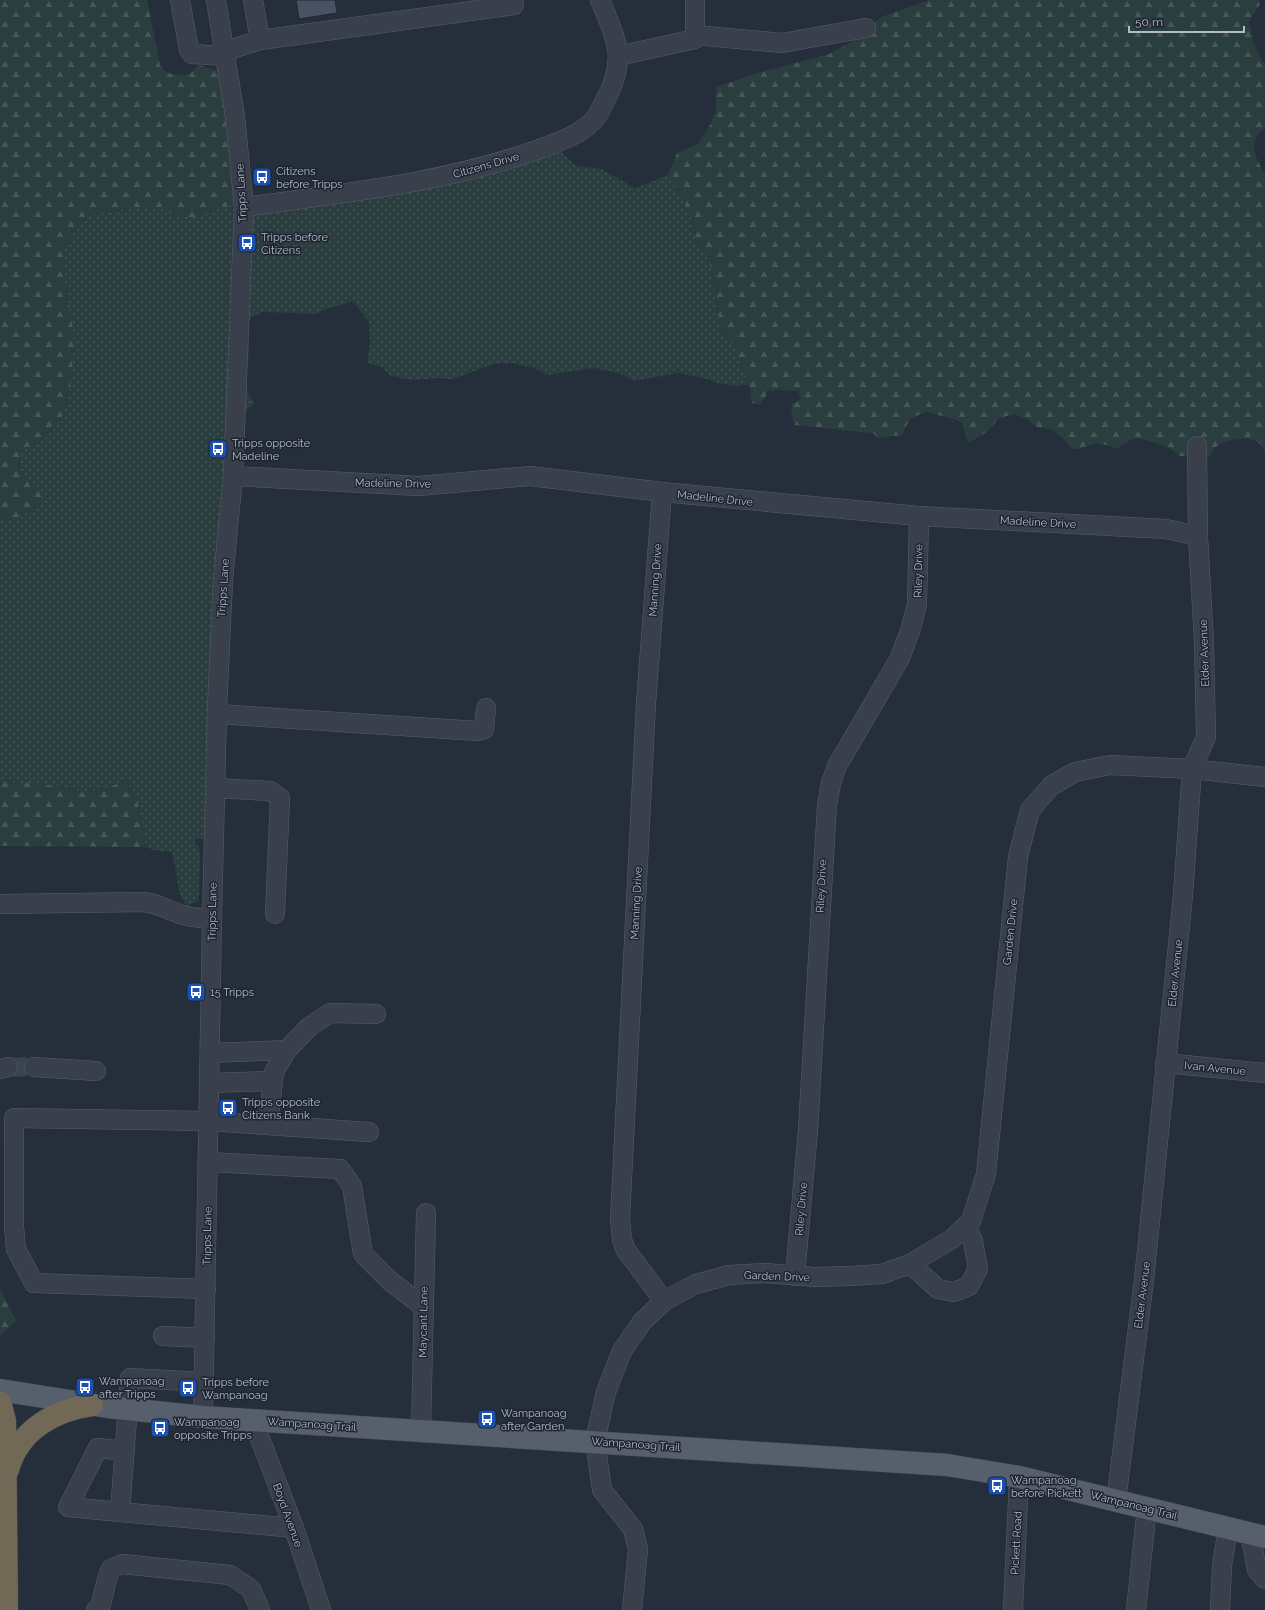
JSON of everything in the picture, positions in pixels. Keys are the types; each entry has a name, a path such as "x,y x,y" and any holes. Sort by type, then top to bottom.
{"highway":[{"path":"0,1402 5,1422 7,1610"},
{"path":"6,1485 7,1471 11,1458 26,1436 45,1420 58,1413 72,1408 92,1405"}],"main road":[{"name":"Wampanoag Trail","path":"0,1390 128,1410 204,1417 931,1463 1019,1477 1258,1535"}],"street":[{"path":"180,0 189,50 192,54 226,56 232,49 260,40 514,2"},
{"name":"Tripps Lane","path":"204,1417 208,1121 217,714 223,580 233,476 244,207 235,116 216,0"},
{"path":"253,0 260,40"},
{"name":"Citizens Drive","path":"244,207 419,182 498,163 556,143 573,135 587,126 597,116 614,81 619,62 615,35 600,0"},
{"path":"618,56 695,39 695,0"},
{"path":"694,35 782,43 866,28"},
{"name":"Elder Avenue","path":"1116,1500 1144,1280 1183,895 1192,769 1206,737 1204,642 1198,536 1197,446"},
{"name":"Madeline Drive","path":"233,476 419,486 530,476 662,492 919,516 1166,529 1198,536"},
{"name":"Manning Drive","path":"662,492 646,703 620,1219 622,1240 626,1250 664,1301"},
{"name":"Riley Drive","path":"795,1276 808,1130 826,805 837,766 900,658 910,630 917,605 919,516"},
{"path":"217,714 478,731 484,729 486,708"},
{"name":"Garden Drive","path":"632,1610 638,1549 633,1529 602,1490 597,1466 595,1441 606,1392 622,1351 642,1322 664,1301 696,1284 729,1275 765,1273 815,1277 882,1274 910,1264 952,1240 971,1221 986,1174 1018,857 1030,810 1051,786 1075,772 1110,765 1192,769 1265,777"},
{"path":"215,788 270,791 280,798 275,914"},
{"path":"0,904 144,902 156,904 181,915 212,919"},
{"path":"268,1125 274,1072 287,1050 309,1027 330,1013 376,1014"},
{"path":"210,1053 287,1050"},
{"name":"Ivan Avenue","path":"1165,1063 1265,1073"},
{"path":"34,1067 96,1071"},
{"path":"209,1083 273,1081"},
{"path":"206,1289 34,1283 16,1249 7,1116 208,1121 369,1132"},
{"path":"208,1162 340,1169 352,1186 363,1254 390,1281 424,1307"},
{"path":"0,1210 14,1226"},
{"name":"Maycant Lane","path":"420,1430 426,1213"},
{"path":"910,1264 938,1289 954,1292 969,1286 978,1269 973,1241 966,1226"},
{"path":"163,1336 205,1338"},
{"path":"120,1512 130,1378 204,1382"},
{"name":"Boyd Avenue","path":"253,1420 294,1528 321,1610"},
{"path":"125,1452 98,1448 68,1507 294,1528"},
{"name":"Pickett Road","path":"1013,1610 1019,1477"},
{"path":"1136,1610 1147,1508"},
{"path":"1220,1610 1222,1566 1228,1528"},
{"path":"1258,1535 1256,1570 1264,1579"},
{"path":"96,1610 99,1609 103,1600 105,1579 110,1569 122,1564 230,1575 251,1589 260,1610"}],"green space":[{"path":"0,0 147,0 160,65 163,69 173,74 190,74 198,65 222,72 239,203 196,217 178,217 162,209 134,208 87,215 64,246 65,277 75,342 69,397 60,422 48,436 21,452 18,465 21,472 37,486 43,496 37,509 14,519 0,520"},
{"path":"929,0 1258,0 1260,4 1249,21 1256,49 1265,64 1265,129 1259,133 1256,138 1254,150 1265,173 1265,454 1262,446 1257,442 1245,439 1230,440 1218,446 1209,457 1199,451 1191,456 1178,456 1169,448 1141,439 1133,439 1128,441 1117,449 1107,445 1097,444 1079,449 1072,449 1065,440 1051,429 1037,427 1027,419 1014,414 999,418 987,432 968,443 962,423 954,419 928,412 911,419 906,425 903,435 878,438 873,433 794,425 791,411 792,404 801,399 798,391 767,391 765,398 759,405 752,403 749,385 743,385 744,375 736,348 721,331 709,258 696,241 691,217 668,175 677,153 698,144 710,125 716,110 716,87 757,73 829,54 851,42 881,17"},
{"path":"554,145 576,166 601,169 635,188 668,175 691,217 696,241 709,258 721,331 736,348 744,375 743,385 736,386 716,383 708,379 679,373 634,381 622,374 594,368 547,375 534,368 511,363 497,363 453,379 437,378 412,380 391,376 382,367 367,362 370,343 369,322 351,301 343,305 326,309 318,314 263,312 252,317 246,326 249,354 244,375 248,394 255,403 246,410 242,421 210,859 203,839 197,838 194,842 199,847 200,855 199,895 198,901 187,906 180,895 172,852 153,850 146,847 138,805 128,781 88,792 38,783 17,783 0,779 0,520 14,519 37,486 24,475 19,464 21,452 48,436 65,277 64,246 87,215 134,208 162,209 178,217 239,203 241,209"},
{"path":"0,779 17,783 38,783 88,792 128,781 138,805 146,847 0,846"},
{"path":"0,1288 16,1321 1,1335 0,1334"}],"building":[{"path":"296,0 335,0 337,13 299,19"}],"tunnel":[{"path":"8,1067 34,1067"}],"place":[{"name":"Citizens before Tripps","path":"262,177"},
{"name":"Tripps before Citizens","path":"247,243"},
{"name":"Tripps opposite Madeline","path":"218,449"},
{"name":"15 Tripps","path":"196,992"},
{"name":"Tripps opposite Citizens Bank","path":"228,1108"},
{"name":"Wampanoag after Tripps","path":"85,1387"},
{"name":"Tripps before Wampanoag","path":"188,1388"},
{"name":"Wampanoag after Garden","path":"487,1419"},
{"name":"Wampanoag opposite Tripps","path":"160,1428"},
{"name":"Wampanoag before Pickett","path":"997,1486"}]}
